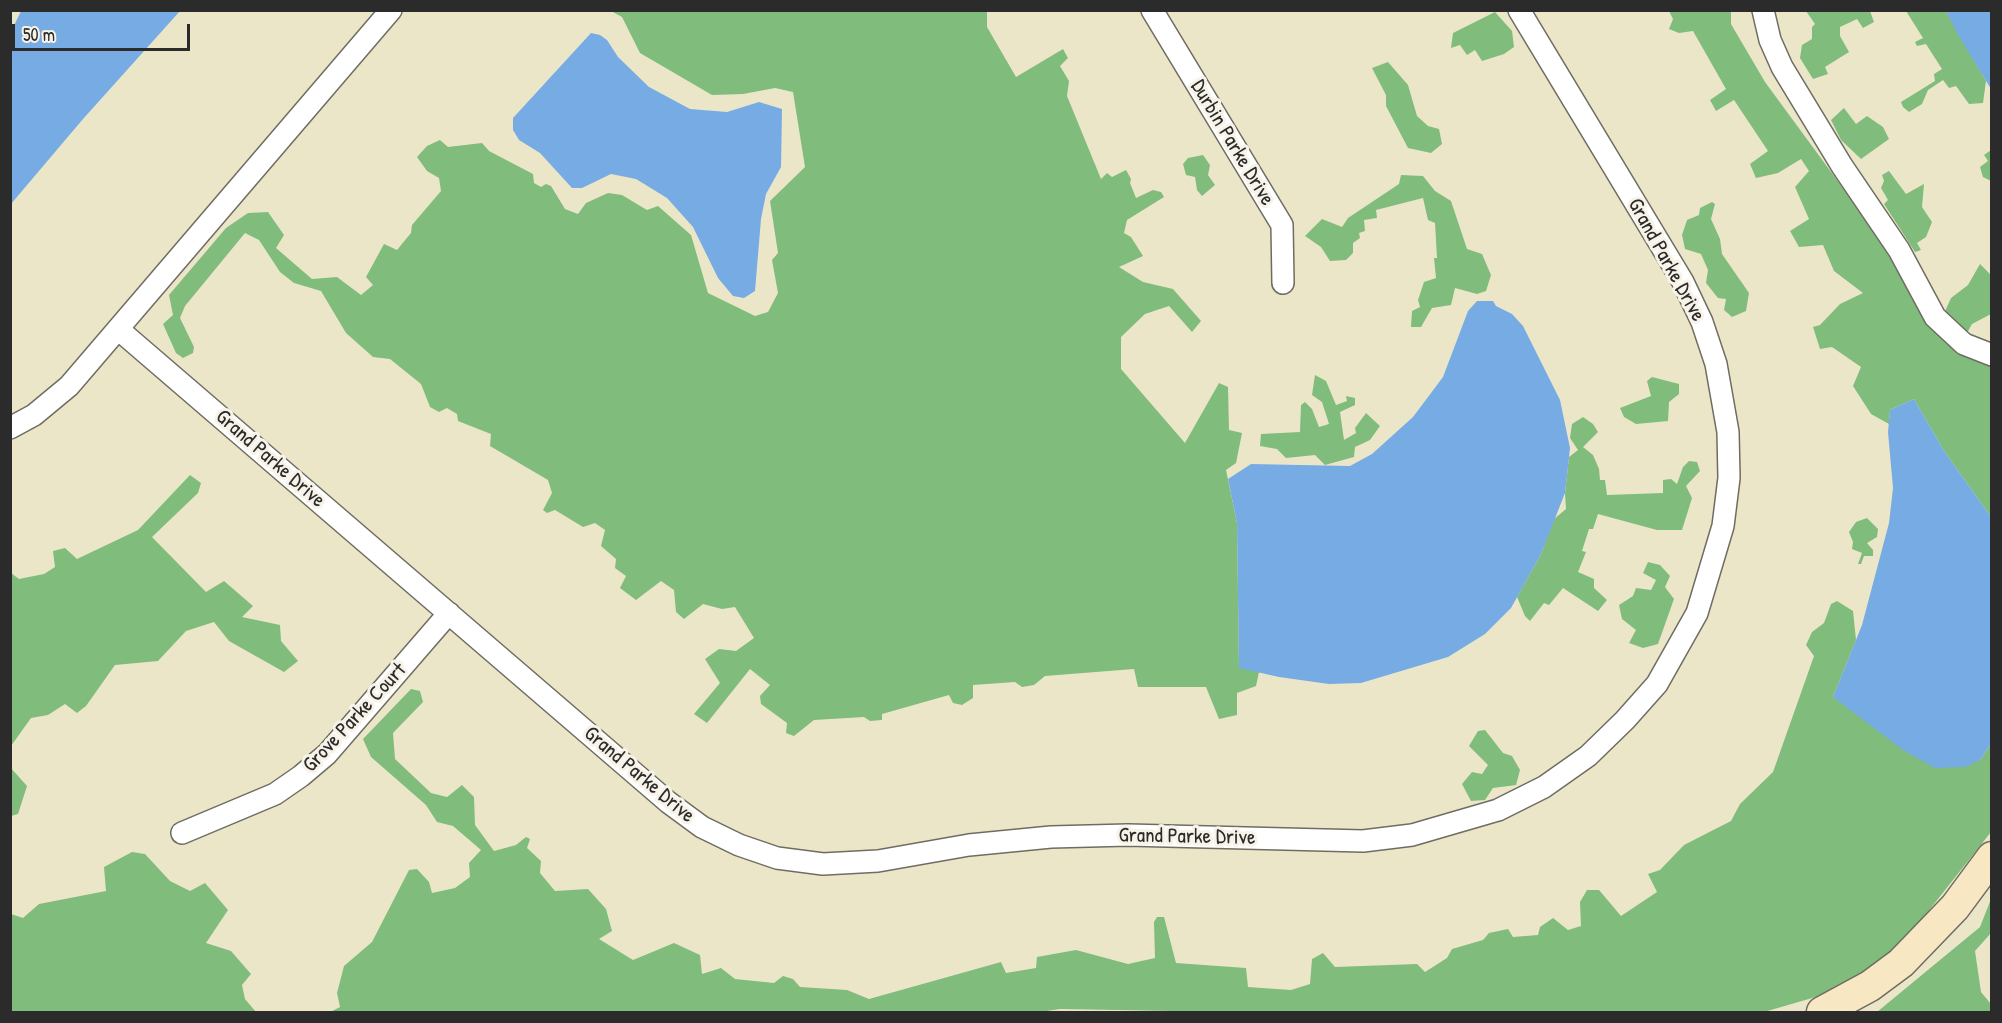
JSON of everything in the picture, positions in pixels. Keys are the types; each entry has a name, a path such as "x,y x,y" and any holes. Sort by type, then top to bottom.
{"street":[{"path":"10,428 34,415 69,386 391,10"},
{"name":"Durbin Parke Drive","path":"1152,10 1282,225 1283,284"},
{"name":"Grand Parke Drive","path":"118,329 668,802 702,827 739,845 777,858 823,864 878,861 969,845 1051,837 1128,835 1363,841 1412,835 1498,810 1544,787 1588,756 1625,720 1657,684 1677,654 1697,613 1712,570 1723,526 1729,466 1728,432 1716,364 1697,312 1683,282 1519,10"},
{"path":"1763,10 1770,40 1782,67 1842,166 1899,250 1935,317 1964,344 1992,356"},
{"name":"Grove Parke Court","path":"182,833 275,794 301,776 327,754 449,614"},
{"path":"1822,1012 1870,986 1901,963 1955,907 1992,857"}],"green space":[{"path":"611,11 987,11 987,27 1016,77 1063,49 1068,58 1060,66 1069,81 1067,96 1101,179 1107,173 1112,177 1126,170 1136,198 1153,190 1161,192 1164,197 1127,220 1124,233 1131,237 1143,256 1119,267 1143,282 1173,289 1201,321 1192,332 1169,306 1145,314 1121,337 1121,369 1185,443 1219,383 1228,387 1229,430 1242,433 1236,463 1226,470 1237,523 1239,667 1259,672 1256,686 1237,693 1237,715 1219,719 1206,687 1138,687 1134,669 1045,676 1034,685 1022,687 1015,682 973,685 973,698 962,705 953,703 949,695 882,714 882,720 870,721 864,717 814,720 794,736 786,733 787,723 761,704 760,696 770,685 750,669 707,723 694,714 720,683 705,659 719,649 736,651 754,638 735,607 722,609 703,604 684,619 676,612 674,590 661,581 636,600 620,588 626,576 615,568 616,559 601,546 605,530 595,523 583,527 555,510 547,513 543,510 552,493 548,480 490,446 491,434 458,421 457,414 447,408 439,412 430,407 421,384 390,359 373,357 346,333 321,291 294,283 280,272 259,240 245,233 185,306 180,318 194,347 193,353 183,358 176,353 163,324 173,315 169,295 226,228 248,213 268,212 284,235 276,248 312,279 337,277 361,295 373,285 366,277 384,244 397,250 411,233 412,225 441,191 439,178 427,171 417,157 427,146 440,140 448,147 482,143 489,151 533,174 534,183 541,187 546,184 551,186 565,209 578,214 586,203 608,193 622,195 647,210 658,206 691,235 708,293 755,316 768,312 778,293 772,260 778,253 770,201 805,167 793,92 775,88 743,94 712,95 640,53 622,17"},
{"path":"1669,11 1731,11 1731,24 1765,82 1892,255 1935,328 1966,356 1991,362 1991,517 1944,451 1914,399 1890,410 1889,424 1871,414 1853,386 1861,367 1832,347 1820,349 1813,327 1820,325 1840,304 1863,293 1834,271 1823,245 1799,247 1790,231 1809,219 1795,187 1809,171 1801,159 1778,173 1756,178 1750,164 1768,151 1734,100 1716,111 1710,100 1726,89 1693,31 1679,33 1669,29 1673,19"},
{"path":"1806,11 1870,11 1874,22 1863,28 1857,19 1840,27 1840,36 1849,52 1825,67 1828,74 1813,79 1800,58 1802,45 1812,39 1812,27 1815,24"},
{"path":"1906,11 1946,11 1986,81 1983,103 1969,104 1956,86 1949,88 1943,80 1928,90 1922,104 1909,112 1903,107 1901,102 1935,81 1934,74 1942,69 1926,44 1917,46 1915,42 1923,38"},
{"path":"1495,12 1512,31 1514,47 1504,54 1482,61 1475,50 1467,55 1460,45 1451,48 1453,33"},
{"path":"1388,62 1408,85 1417,116 1428,126 1439,129 1442,144 1431,153 1408,148 1386,106 1386,95 1372,68"},
{"path":"1844,108 1856,124 1867,116 1883,127 1889,139 1861,159 1841,140 1831,120"},
{"path":"1991,150 1992,181 1983,177 1980,167 1988,161 1984,155"},
{"path":"1203,155 1210,165 1208,175 1215,185 1202,196 1197,190 1195,177 1186,175 1183,164 1188,158"},
{"path":"1889,171 1906,194 1924,184 1922,207 1932,222 1926,237 1917,243 1921,250 1915,252 1884,204 1888,200 1881,188 1884,181 1882,175"},
{"path":"1401,175 1423,176 1435,191 1451,201 1467,249 1482,254 1491,275 1486,291 1477,294 1455,288 1451,305 1432,308 1421,327 1411,327 1412,311 1420,307 1418,300 1424,282 1436,278 1434,258 1437,258 1435,223 1428,220 1423,198 1376,210 1377,218 1364,220 1365,231 1359,233 1360,238 1353,243 1353,253 1346,260 1330,261 1321,247 1305,236 1322,219 1342,227 1348,218 1399,184"},
{"path":"1712,202 1715,204 1711,219 1720,239 1722,254 1749,293 1746,311 1732,317 1724,310 1726,299 1718,298 1706,283 1708,270 1701,254 1685,249 1682,235 1687,220 1699,215 1700,208"},
{"path":"1980,264 1991,275 1991,314 1972,324 1967,333 1942,318 1951,298 1968,285"},
{"path":"1315,375 1326,381 1336,405 1347,401 1346,396 1355,398 1355,405 1340,412 1344,440 1356,433 1355,428 1366,413 1380,426 1370,440 1355,447 1354,457 1325,465 1315,455 1286,458 1277,449 1260,446 1261,434 1300,432 1301,405 1305,402 1312,409 1319,427 1329,424 1322,402 1312,395"},
{"path":"1652,377 1679,384 1679,394 1669,402 1668,421 1636,424 1624,417 1620,408 1651,396 1647,381"},
{"path":"1583,417 1593,424 1598,432 1583,447 1593,455 1599,469 1600,480 1605,480 1607,495 1663,493 1663,480 1671,479 1677,484 1683,467 1689,461 1697,462 1700,471 1686,486 1692,498 1682,530 1657,530 1598,514 1593,529 1589,529 1582,551 1586,552 1578,572 1594,579 1594,588 1607,600 1598,611 1563,588 1549,605 1544,603 1530,621 1525,616 1517,597 1541,554 1554,519 1566,509 1565,493 1569,457 1578,450 1570,438 1572,424"},
{"path":"190,475 201,483 198,493 152,537 206,592 224,581 253,606 242,617 280,625 281,641 298,661 284,672 229,641 214,622 186,631 158,661 115,665 86,706 77,713 65,704 48,715 31,718 11,746 11,573 19,579 44,574 55,567 53,551 65,548 77,559 138,530"},
{"path":"1867,518 1878,529 1877,537 1867,543 1873,550 1873,556 1864,556 1861,564 1858,564 1862,553 1852,549 1853,542 1849,532 1856,522"},
{"path":"1648,562 1660,565 1670,576 1665,587 1674,599 1658,644 1643,648 1629,643 1636,630 1622,619 1619,605 1633,596 1636,588 1651,590 1656,580 1643,573"},
{"path":"1837,601 1853,611 1856,640 1833,697 1980,760 1991,744 1991,832 1892,957 1826,994 1764,1012 1228,1012 1060,1009 1040,1012 330,1012 340,1007 337,993 344,966 372,942 409,870 417,869 429,882 432,893 455,888 470,877 469,863 481,850 453,826 437,822 426,805 371,757 363,739 411,689 420,691 423,702 393,733 395,759 431,793 447,797 462,785 474,797 475,825 494,851 516,845 526,837 530,839 527,848 541,861 540,873 555,891 588,889 606,909 612,931 599,939 633,960 674,943 700,955 702,974 721,968 735,979 774,983 783,976 793,979 800,987 847,990 869,999 1001,962 1006,973 1036,968 1037,957 1076,950 1128,964 1155,958 1154,922 1157,917 1164,917 1176,963 1246,968 1248,987 1291,990 1310,984 1312,959 1323,953 1335,967 1417,964 1425,972 1447,958 1452,949 1483,940 1489,933 1508,929 1513,937 1538,935 1540,927 1553,918 1568,930 1581,926 1580,902 1587,890 1599,890 1621,916 1657,892 1648,874 1660,870 1684,845 1731,821 1740,804 1773,772 1814,656 1806,645 1812,632 1824,623 1831,604"},
{"path":"1485,730 1503,753 1512,756 1520,770 1516,785 1493,788 1485,800 1471,801 1462,784 1472,772 1482,774 1488,765 1469,746 1478,731"},
{"path":"10,767 27,786 18,814 11,816"},
{"path":"132,852 145,854 170,881 190,891 205,883 228,910 206,943 231,951 251,974 242,985 245,999 256,1012 11,1012 11,914 23,918 39,904 106,891 104,867"},
{"path":"1991,899 1991,933 1975,951 1981,992 1991,1004 1991,1012 1877,1012 1980,927"}],"water":[{"path":"21,11 180,11 83,119 11,204 11,32"},
{"path":"1946,11 1991,11 1991,89 1957,33"},
{"path":"591,33 607,40 618,57 649,87 690,109 727,112 759,102 782,109 781,167 766,194 761,219 755,291 744,298 733,296 718,278 693,227 667,198 636,179 611,174 582,188 572,188 540,153 519,140 513,130 513,118"},
{"path":"1477,301 1493,301 1496,306 1512,314 1523,326 1560,400 1570,448 1565,493 1541,554 1511,608 1485,634 1448,657 1361,683 1329,684 1279,677 1239,668 1237,523 1228,479 1251,464 1350,466 1372,454 1413,417 1443,377 1468,311"},
{"path":"1914,399 1944,451 1991,517 1991,744 1980,760 1965,767 1935,768 1903,750 1833,697 1862,625 1889,523 1893,488 1888,432 1890,410"}]}
